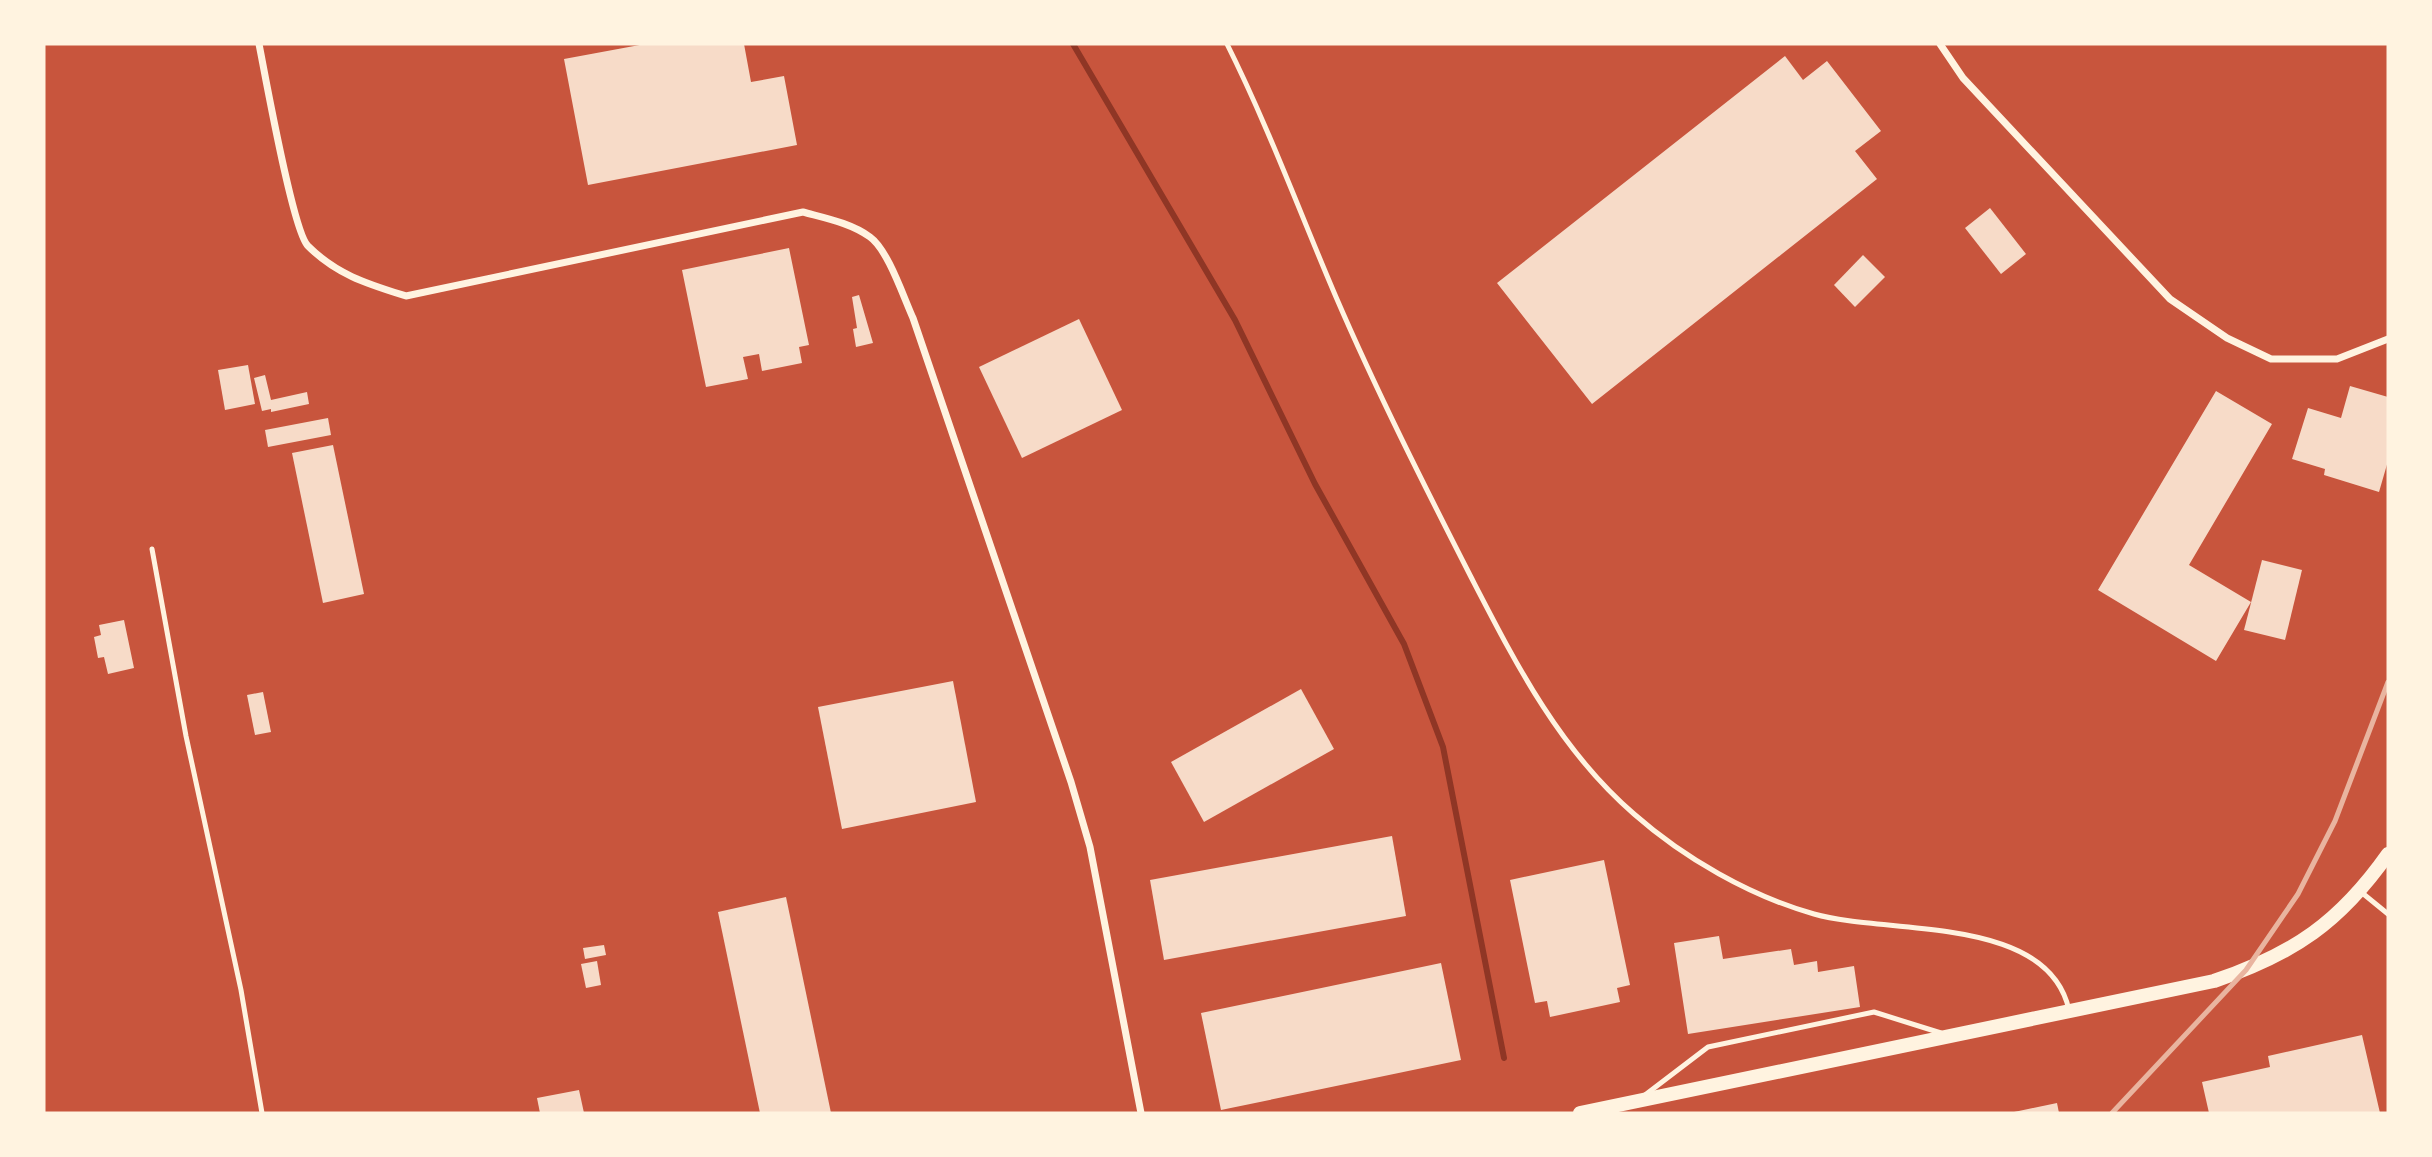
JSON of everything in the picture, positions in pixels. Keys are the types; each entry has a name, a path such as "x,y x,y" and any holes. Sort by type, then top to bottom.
{"main road":[{"path":"1580,1113 2214,981 2246,970 2311,937 2361,892 2387,858"}],"street":[{"path":"259,44 291,197 305,244 350,278 361,282 406,296 803,212 838,222 871,237 889,264 913,318 1071,782 1090,846 1141,1113"},
{"path":"1940,44 1963,78 2170,299 2227,338 2271,359 2337,359 2388,339"}],"lane":[{"path":"1227,44 1252,94 1338,301 1446,529 1524,677 1552,721 1592,772 1656,832 1736,881 1816,915 1888,928 1953,933 2000,943 2037,962 2059,982 2069,1013"},
{"path":"152,550 188,749 241,989 262,1113"},
{"path":"2361,892 2388,914"},
{"path":"1637,1101 1708,1046 1874,1012 1953,1037"}],"building":[{"path":"645,44 744,44 751,82 784,76 797,145 588,185 564,59"},
{"path":"1785,56 1803,80 1827,61 1881,131 1855,151 1877,179 1592,404 1497,283"},
{"path":"1990,208 2026,254 2001,274 1965,228"},
{"path":"789,248 809,345 799,347 802,363 762,371 759,354 743,357 748,379 706,387 682,270"},
{"path":"1863,255 1885,277 1855,307 1834,285"},
{"path":"859,295 873,343 856,347 853,329 857,328 852,297"},
{"path":"1079,319 1122,410 1022,458 979,367"},
{"path":"248,365 255,404 225,410 218,370"},
{"path":"265,375 271,400 307,392 309,404 271,412 271,409 262,411 254,378"},
{"path":"2350,386 2388,397 2388,461 2379,492 2324,475 2325,469 2292,459 2308,408 2341,418"},
{"path":"2216,391 2272,424 2189,565 2251,602 2216,661 2098,590"},
{"path":"328,418 331,435 268,447 265,430"},
{"path":"333,445 364,594 323,603 292,453"},
{"path":"2262,560 2302,570 2285,640 2244,630"},
{"path":"124,620 134,668 108,674 104,657 98,658 94,637 101,635 99,625"},
{"path":"953,681 976,802 842,829 818,707"},
{"path":"1301,689 1334,749 1204,822 1171,762"},
{"path":"263,692 271,732 255,735 247,695"},
{"path":"1392,836 1406,916 1164,960 1150,880"},
{"path":"1604,860 1630,985 1617,988 1620,1002 1550,1017 1547,1001 1535,1003 1510,880"},
{"path":"786,897 831,1113 760,1113 718,912"},
{"path":"1719,936 1723,959 1791,949 1794,965 1817,961 1818,972 1854,966 1860,1007 1688,1034 1674,943"},
{"path":"604,945 606,955 585,959 583,948"},
{"path":"597,961 601,985 586,988 581,964"},
{"path":"1441,963 1461,1060 1221,1110 1201,1013"},
{"path":"2362,1035 2380,1113 2209,1113 2202,1082 2270,1067 2268,1056"},
{"path":"579,1090 584,1113 540,1113 537,1098"},
{"path":"2057,1103 2059,1113 2014,1113 2014,1112"}],"waterway":[{"path":"1073,44 1235,320 1315,484 1404,644 1443,747 1504,1058"}],"railway":[{"path":"2112,1113 2246,970 2298,894 2335,821 2388,682"}]}
